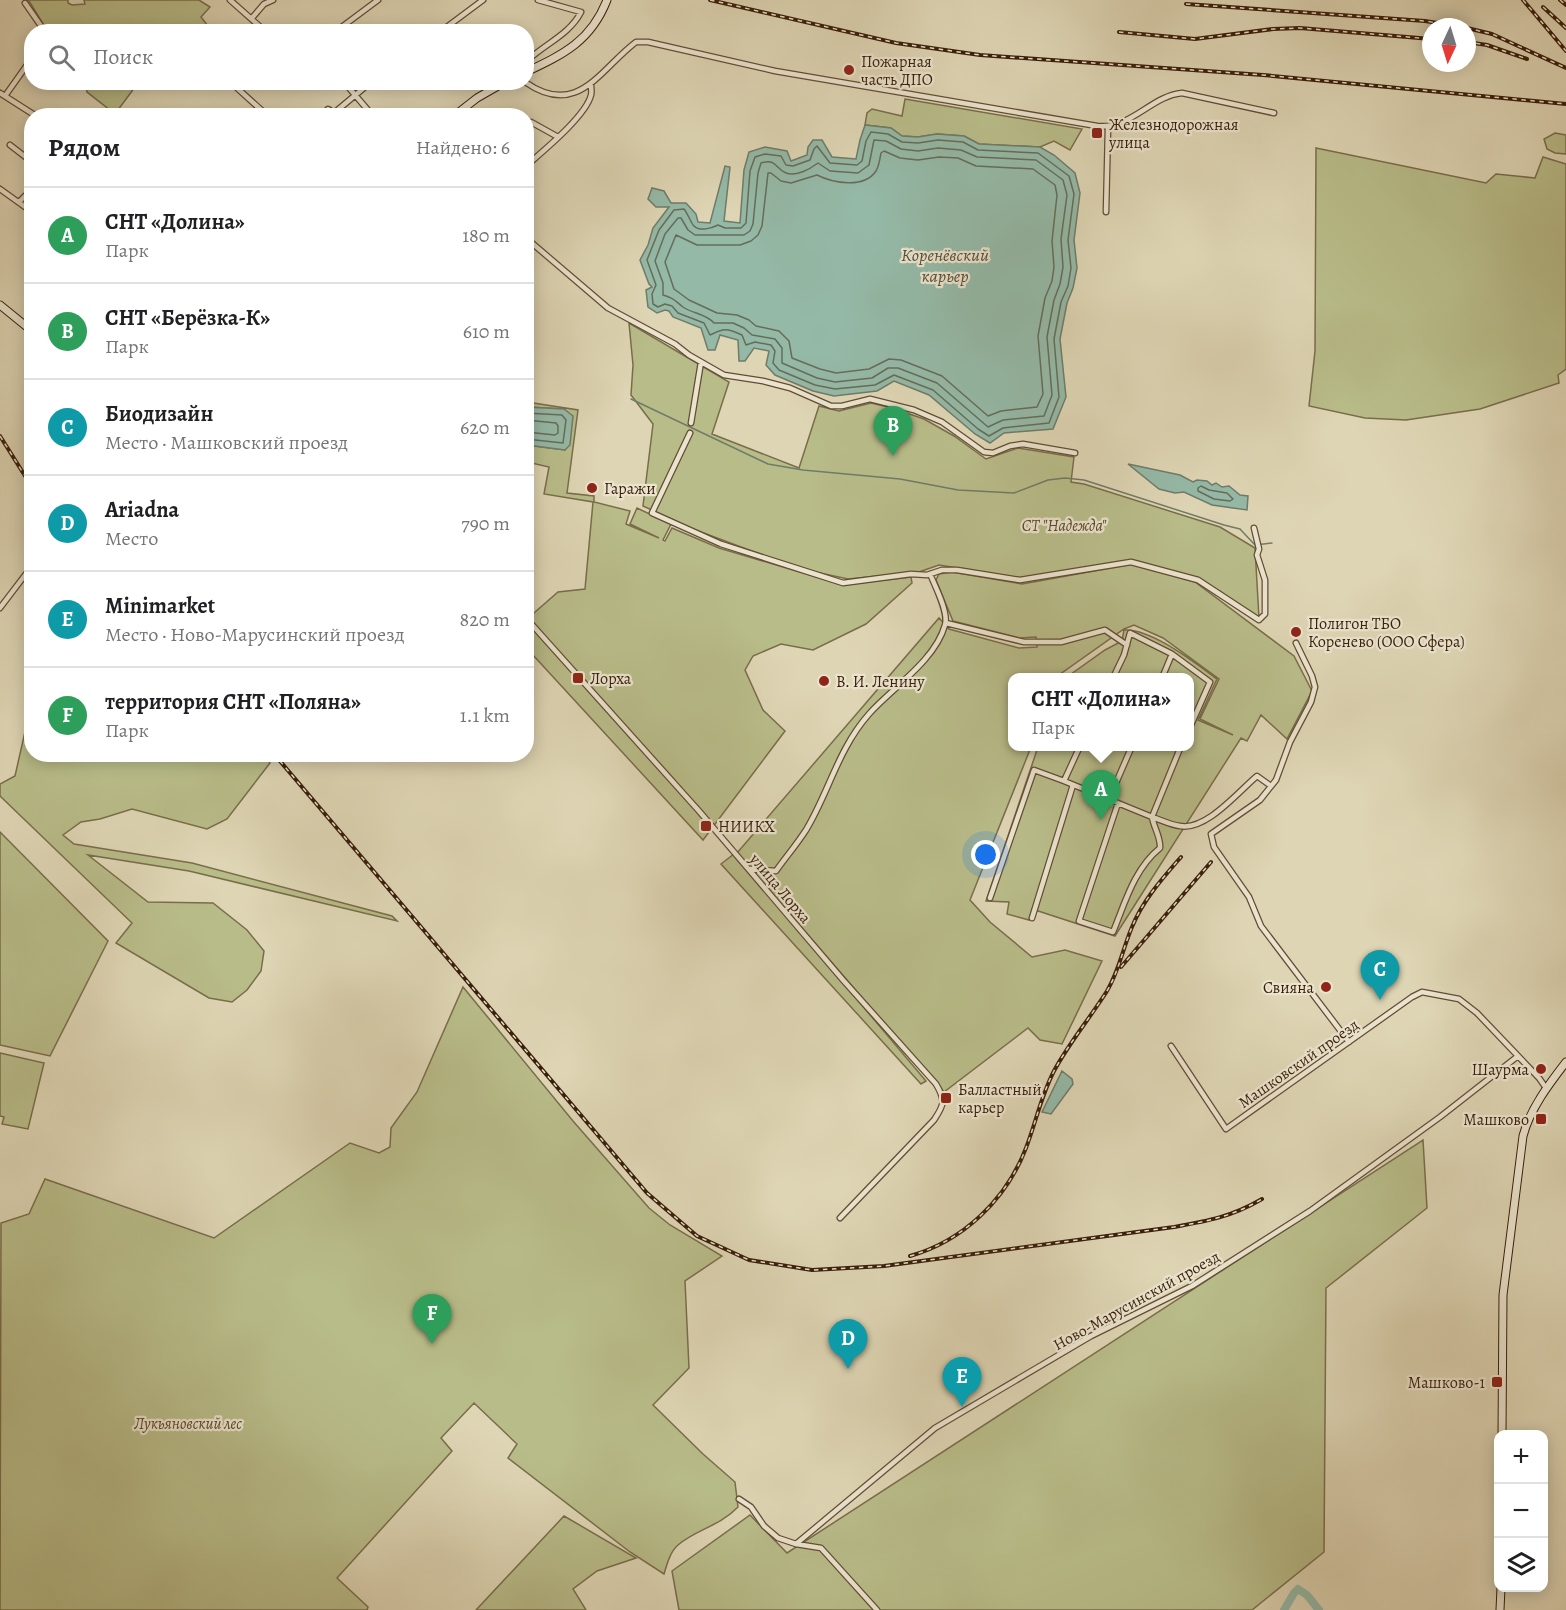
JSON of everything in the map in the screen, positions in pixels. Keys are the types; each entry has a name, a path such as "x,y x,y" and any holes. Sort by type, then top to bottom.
{"street":[{"path":"230,0 258,24"},
{"path":"252,18 264,4 273,0"},
{"path":"346,24 378,0"},
{"path":"451,24 483,0"},
{"path":"534,54 565,32 576,22 581,12 538,0"},
{"path":"534,68 578,44 593,28 607,0"},
{"path":"26,3 40,24"},
{"path":"534,89 555,94 577,92 591,86 636,42 648,42 775,71 1108,128 1168,96 1182,93 1275,113"},
{"path":"24,68 3,94 24,108"},
{"path":"534,159 558,137 586,106 592,93 591,86"},
{"path":"239,90 259,108"},
{"path":"350,90 366,108"},
{"path":"340,108 361,90"},
{"path":"464,108 491,90"},
{"path":"534,124 558,137"},
{"path":"1106,212 1108,128"},
{"path":"10,145 24,156"},
{"path":"0,189 24,206"},
{"path":"19,202 24,197"},
{"path":"534,245 608,308 675,344 724,375 790,388 831,406 842,406 870,399 918,411 942,422 984,452 993,453 1010,446 1023,444 1075,453"},
{"path":"0,304 24,324"},
{"path":"692,423 701,362"},
{"path":"690,433 652,513 721,544 843,583 930,574 942,570 957,570 1020,580 1131,562 1198,580 1260,620 1265,614 1265,580 1257,555 1259,549 1254,528"},
{"path":"750,869 776,871 806,830 844,747 868,714 923,660 941,637 946,615 930,574"},
{"path":"0,608 24,576"},
{"path":"946,623 1024,642 1061,642 1106,630 1127,645"},
{"name":"улица Лорха","path":"534,627 750,869 843,980 936,1084 942,1095 942,1107 934,1120 840,1218"},
{"path":"1115,673 1130,633 1172,654 1210,682 1194,718"},
{"path":"1296,643 1315,687 1311,702 1290,742 1276,780 1260,800 1211,834 1214,847 1249,897 1262,926 1349,1042"},
{"path":"1164,673 1172,654"},
{"path":"1064,781 1078,751"},
{"path":"1109,800 1130,751"},
{"path":"1118,803 1079,921 1113,932 1136,875 1150,856 1160,848 1161,841 1152,817 1179,751"},
{"path":"990,898 1034,770 1181,827 1195,825 1226,805 1257,776 1271,786"},
{"path":"1032,918 1073,785"},
{"name":"Машковский проезд","path":"1171,1046 1226,1129 1422,992 1459,999 1477,1013 1546,1088"},
{"name":"Ново-Марусинский проезд","path":"796,1544 935,1428 1091,1336 1192,1286 1310,1212 1440,1117 1518,1056"},
{"path":"1502,1430 1503,1295 1521,1147 1528,1122 1546,1088 1566,1062"},
{"path":"739,1499 751,1508 764,1526 778,1538 821,1548 877,1610"},
{"path":"1500,1610 1501,1592"}],"green space":[{"path":"24,0 68,0 68,3 72,5 85,4 84,0 199,0 210,7 201,17 206,24 43,24 29,1"},
{"path":"87,90 133,90 119,108 107,108"},
{"path":"905,99 1082,129 1070,150 1054,141 1040,147 979,144 964,136 937,134 918,137 902,136 891,128 865,125 867,113 872,109 902,116"},
{"path":"1555,133 1566,135 1566,154 1555,153 1547,149 1544,139"},
{"path":"1316,148 1486,183 1496,174 1535,178 1543,157 1566,164 1566,369 1558,375 1559,383 1480,409 1406,420 1365,418 1309,406 1315,351"},
{"name":"СТ \"Надежда\"","path":"629,323 729,382 712,434 799,468 819,406 839,411 871,403 924,419 954,436 986,459 1018,448 1074,457 1071,482 1084,484 1220,527 1255,548 1259,618 1200,579 1133,560 1019,578 939,565 919,572 848,579 806,570 765,556 693,529 643,506 653,424 631,395 633,365"},
{"path":"534,403 578,410 567,493 594,496 594,502 630,511 626,524 659,538 630,524 637,508 671,524 663,540 665,541 672,528 719,548 843,585 911,577 912,583 866,624 813,650 781,644 753,656 745,670 763,710 785,731 703,840 534,656 534,613 558,592 585,589 593,502 544,494 549,467 534,464 534,446 565,450 564,409 534,407"},
{"path":"1133,564 1195,582 1294,656 1312,691 1287,739 1261,715 1247,741 1241,738 1115,936 1032,909 1029,920 1007,914 1009,902 986,901 1037,751 1194,751 1194,673 1073,673 1122,641 1124,630 1135,631 1159,640 1217,679 1198,720 1233,735 1200,719 1219,679 1163,638 1134,625 1124,629 1062,673 1008,673 1008,751 1029,751 970,900 990,922 1032,957 1065,950 1102,961 1062,1044 1040,1040 1028,1028 944,1092 737,853 939,618 949,629 1019,648 1037,647 1036,637 1020,638 953,621 936,580 939,574 952,572 1022,584"},
{"path":"24,736 24,762 269,762 227,819 207,829 132,809 81,822 63,835 74,844 192,863 392,916 397,921 189,871 88,855 148,902 213,903 247,930 264,951 261,971 247,990 232,1002 209,998 116,943 132,923 0,796 0,784 15,776"},
{"path":"0,832 108,941 50,1056 0,1045"},
{"path":"734,854 926,1081 921,1084 721,864"},
{"name":"Лукьяновский лес","path":"463,987 573,1121 649,1208 670,1225 722,1256 685,1281 689,1368 653,1405 735,1482 738,1507 723,1519 678,1545 671,1555 664,1574 630,1552 508,1458 517,1444 474,1403 441,1438 452,1451 337,1578 368,1607 367,1610 0,1610 1,1223 29,1214 45,1179 214,1238 350,1143 379,1153 390,1147 391,1128 417,1092"},
{"path":"0,1053 44,1063 28,1129 2,1124 4,1117 0,1116"},
{"path":"1423,1140 1427,1208 1326,1288 1324,1552 1252,1610 679,1610 672,1571 750,1515 787,1553"},
{"path":"564,1516 636,1558 597,1571 573,1589 586,1610 476,1610"}],"water":[{"name":"Коренёвский карьер","path":"865,125 891,128 902,136 918,137 937,134 964,136 979,144 1040,147 1054,155 1075,173 1080,193 1074,240 1077,268 1060,339 1066,397 1053,429 1004,433 990,443 975,434 929,395 894,381 877,391 834,396 813,391 775,375 766,365 769,351 754,348 745,361 739,361 738,340 720,335 715,350 708,350 701,328 673,317 669,311 657,313 648,307 646,290 652,287 640,260 653,228 669,207 656,207 648,199 652,188 664,191 671,203 686,203 696,214 698,222 710,223 725,166 730,167 724,221 740,223 744,170 749,152 765,147 787,151 791,161 807,155 808,147 813,140 822,140 832,157 856,159"},
{"path":"534,407 564,409 573,416 570,445 565,450 534,446"},
{"path":"1128,464 1180,475 1193,482 1207,481 1212,485 1216,483 1222,487 1229,486 1240,495 1248,496 1247,510 1212,505 1184,492 1175,493 1159,489"},
{"path":"1062,1071 1072,1079 1073,1084 1051,1114 1042,1112"}],"waterway":[{"path":"631,399 768,464 803,470 900,479 958,490 1014,493 1048,480 1065,478 1084,480 1240,529 1255,545 1272,543"},
{"path":"1284,1610 1298,1589 1307,1595 1319,1610"}],"railway":[{"path":"710,0 896,43 980,55 1263,75 1566,104"},
{"path":"1523,0 1566,51"},
{"path":"1560,0 1566,5"},
{"path":"1186,4 1422,21"},
{"path":"1543,7 1566,28"},
{"path":"1119,32 1195,39 1273,29 1300,28 1422,38"},
{"path":"1476,30 1492,34 1566,68"},
{"path":"1476,43 1527,59"},
{"path":"0,436 24,474"},
{"path":"281,762 647,1193 697,1236 749,1260 812,1270 884,1266 1198,1223 1219,1218 1262,1199"},
{"path":"910,1256 948,1240 965,1229 980,1216 1007,1185 1026,1148 1049,1080 1066,1050 1111,983 1132,927 1142,908 1153,890 1181,857"},
{"path":"1121,967 1211,862"}],"place":[{"name":"Пожарная часть ДПО","path":"849,70"},
{"name":"Железнодорожная улица","path":"1097,133"},
{"name":"СНТ «Берёзка-К»","path":"893,456"},
{"name":"Гаражи","path":"592,488"},
{"name":"Полигон ТБО Коренево (ООО Сфера)","path":"1296,632"},
{"name":"Лорха","path":"578,678"},
{"name":"В. И. Ленину","path":"824,681"},
{"name":"СНТ «Долина»","path":"1101,820"},
{"name":"НИИКХ","path":"706,826"},
{"name":"Свияна","path":"1326,987"},
{"name":"Биодизайн","path":"1380,1000"},
{"name":"Шаурма","path":"1541,1069"},
{"name":"Балластный карьер","path":"946,1098"},
{"name":"Машково","path":"1541,1119"},
{"name":"территория СНТ «Поляна»","path":"432,1344"},
{"name":"Ariadna","path":"848,1369"},
{"name":"Машково-1","path":"1497,1382"},
{"name":"Minimarket","path":"962,1407"}]}
